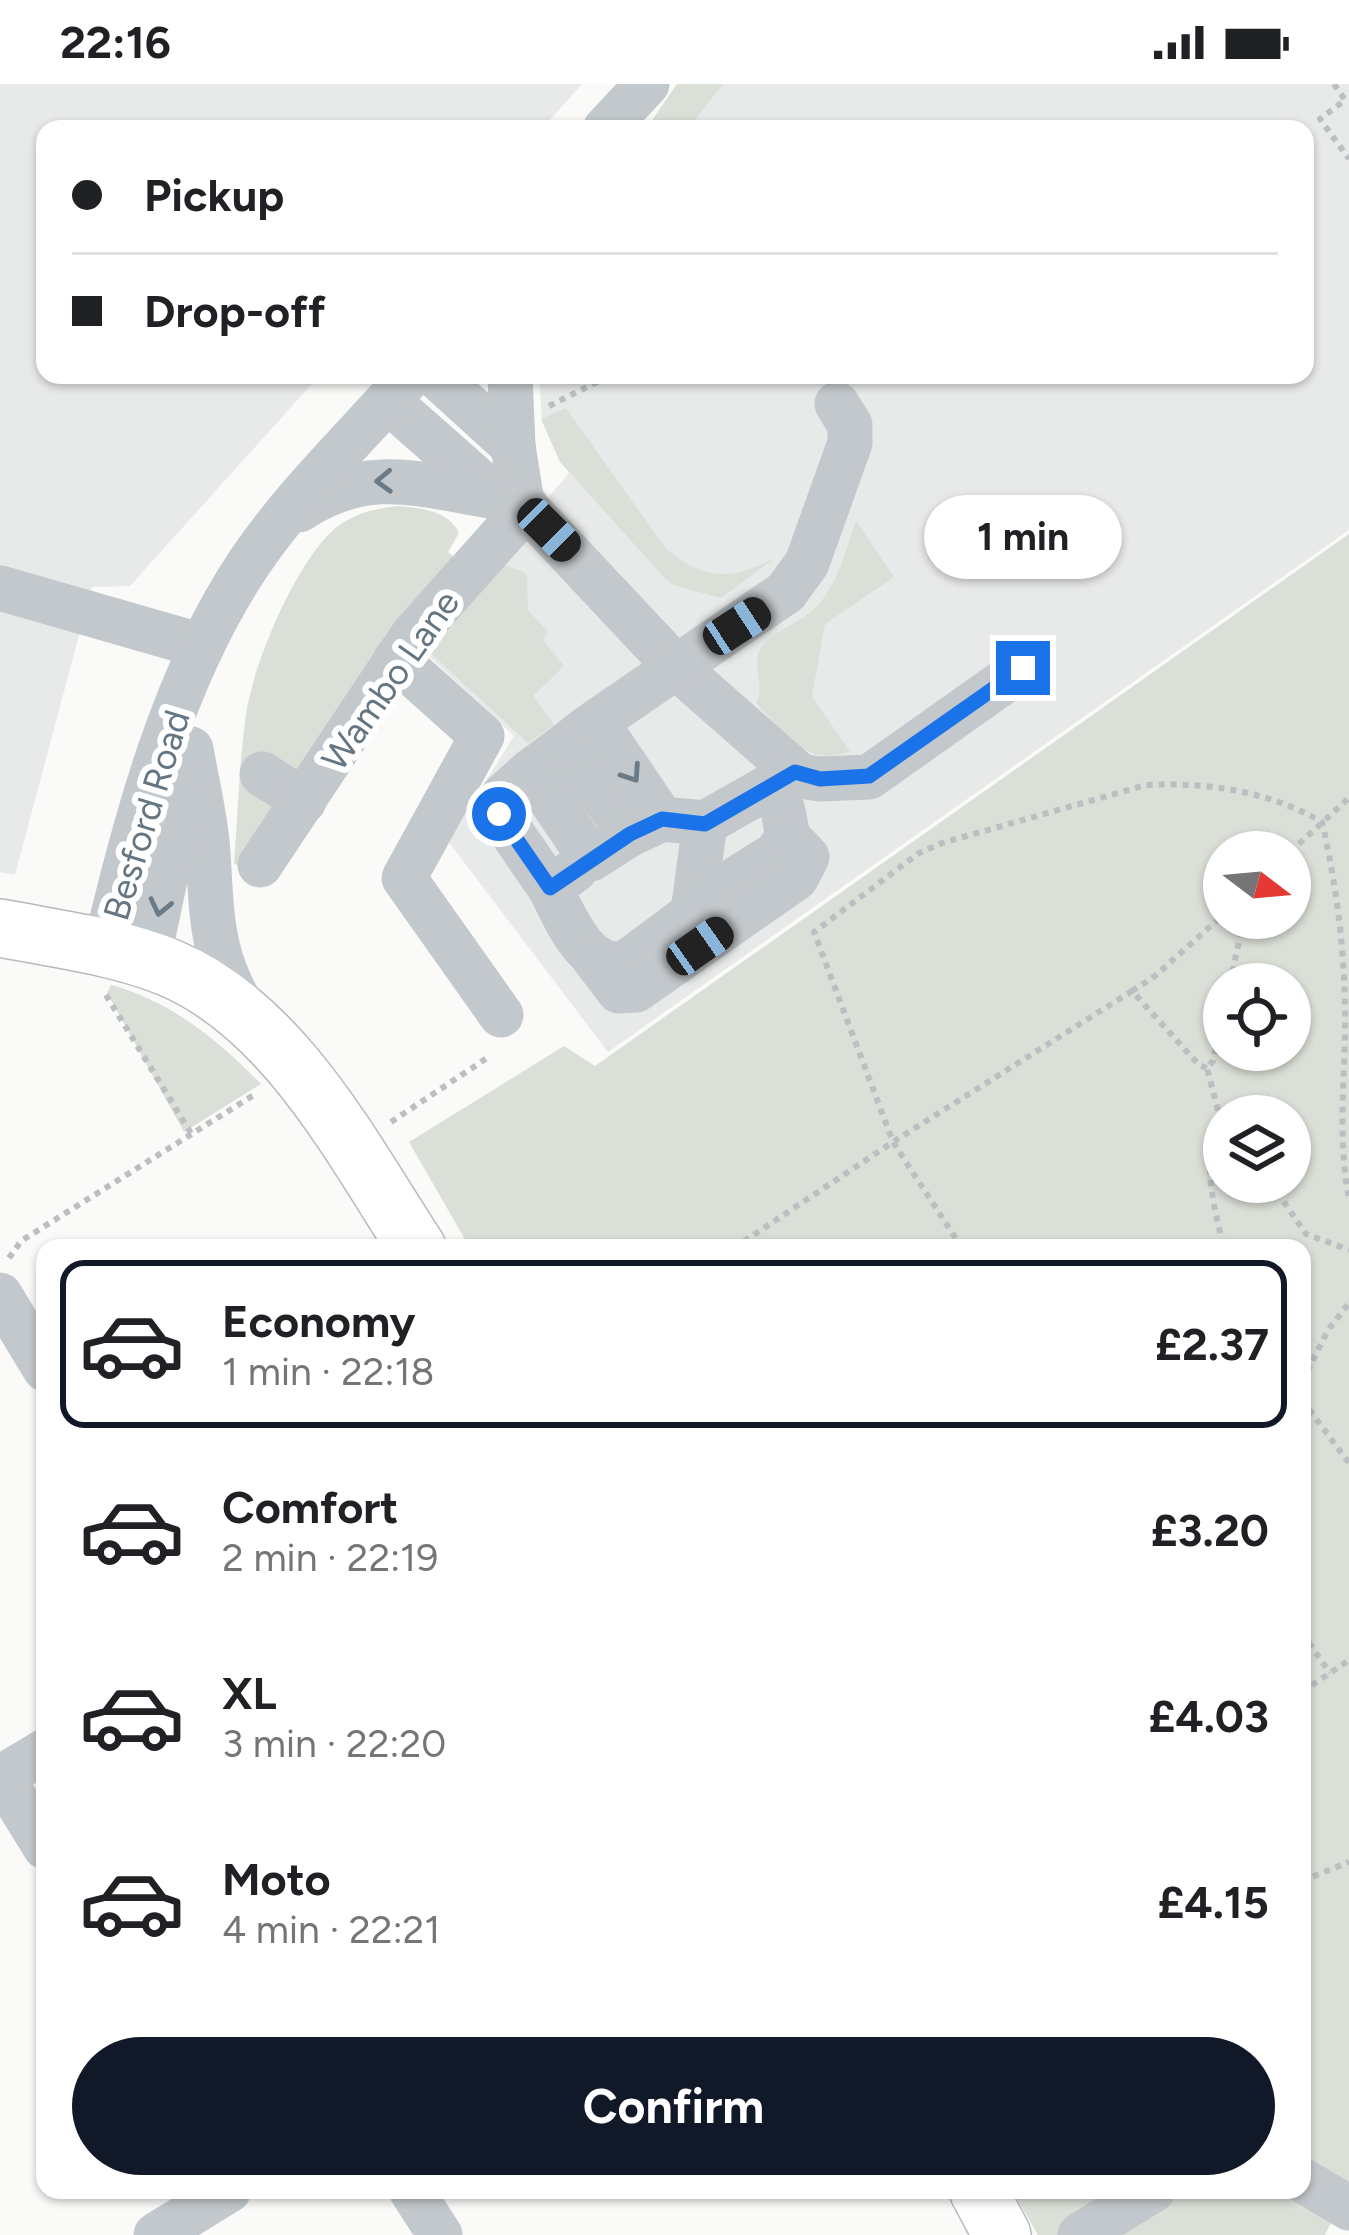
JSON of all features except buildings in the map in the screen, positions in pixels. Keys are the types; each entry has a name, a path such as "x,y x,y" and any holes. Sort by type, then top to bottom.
{"main road":[{"path":"0,928 127,954 206,988 257,1030 301,1076 411,1239"},
{"path":"983,2199 1002,2235"}],"street":[{"path":"449,384 522,430"},
{"path":"512,384 522,430 516,502"},
{"path":"400,388 675,666 792,799 806,857 803,871 636,991 620,991 499,814 503,796 564,746 675,666 786,592 807,563 850,443 850,424 837,404"},
{"name":"Besford Road","path":"127,954 129,844 195,664 231,591 278,524 400,388"},
{"path":"278,524 338,489 372,481 428,484 516,502"},
{"name":"Wambo Lane","path":"260,865 396,659 516,502"},
{"path":"0,588 195,664"},
{"path":"396,659 482,736 404,878 501,1015"},
{"name":"Besford Road","path":"195,664 191,749 208,851 215,944 229,983 257,1030"},
{"path":"550,888 591,859 666,826 792,799 869,776 1023,668"},
{"path":"564,746 666,826 697,889 689,916 626,963 614,966 593,957"},
{"path":"564,746 591,859"},
{"name":"Besford Road","path":"127,954 191,749"},
{"name":"Wambo Lane","path":"262,774 304,801"},
{"path":"697,889 776,854 792,799"},
{"path":"0,1295 36,1354"},
{"path":"36,1757 1,1778 36,1833"},
{"path":"1311,2185 1349,2208"},
{"path":"156,2235 214,2199"},
{"path":"417,2199 440,2235"},
{"path":"1080,2235 1138,2199"}],"path":[{"path":"1334,84 1345,100 1320,119 1349,159"},
{"path":"522,430 594,384"},
{"path":"956,1239 893,1142 814,932 919,853 1146,784 1180,783 1247,793 1291,804 1322,822 1340,901 1346,1028 1341,1148 1349,1198"},
{"path":"1311,833 1349,798"},
{"path":"748,1239 1132,991 1203,932"},
{"path":"127,954 93,974 192,1135"},
{"path":"1132,991 1203,1066"},
{"path":"354,1152 498,1050 501,1015"},
{"path":"0,1272 21,1241 270,1085"},
{"path":"1217,1203 1223,1239"},
{"path":"1285,1203 1306,1234 1349,1250"},
{"path":"1311,1364 1349,1303"},
{"path":"1311,1412 1349,1463"},
{"path":"1311,1648 1330,1673"},
{"path":"1311,1686 1349,1660"},
{"path":"1311,1877 1349,1862"}],"shaded area":[{"path":"0,84 582,84 550,120 36,120 36,384 312,384 130,586 92,587 15,875 0,872"},
{"path":"677,84 1349,84 1349,530 608,1052 448,841 514,736 420,648 570,472 542,421 540,384 1314,384 1314,120 652,120"},
{"path":"677,84 723,84 695,120 652,120"},
{"path":"566,408 666,549 693,567 718,574 774,559 721,598 673,585 560,462 541,419"},
{"path":"399,506 448,520 459,533 448,552 459,561 277,809 242,868 234,863 246,715 279,613 307,562 338,526 367,512"},
{"path":"856,521 894,577 825,624 812,696 850,752 819,755 786,736 756,703 758,654 765,643 808,614 826,595"},
{"path":"1349,534 1349,2186 1325,2235 1038,2235 1017,2199 1311,2199 1311,1239 465,1239 409,1142 564,1046 595,1066"},
{"path":"503,564 527,574 528,610 548,632 543,640 564,666 533,696 554,725 528,743 425,648"},
{"path":"111,985 154,1001 193,1024 261,1084 184,1132 107,993"}],"route":[{"path":"499,814 550,888 630,834 662,819 705,824 795,772 820,779 869,776 1023,668"}]}
